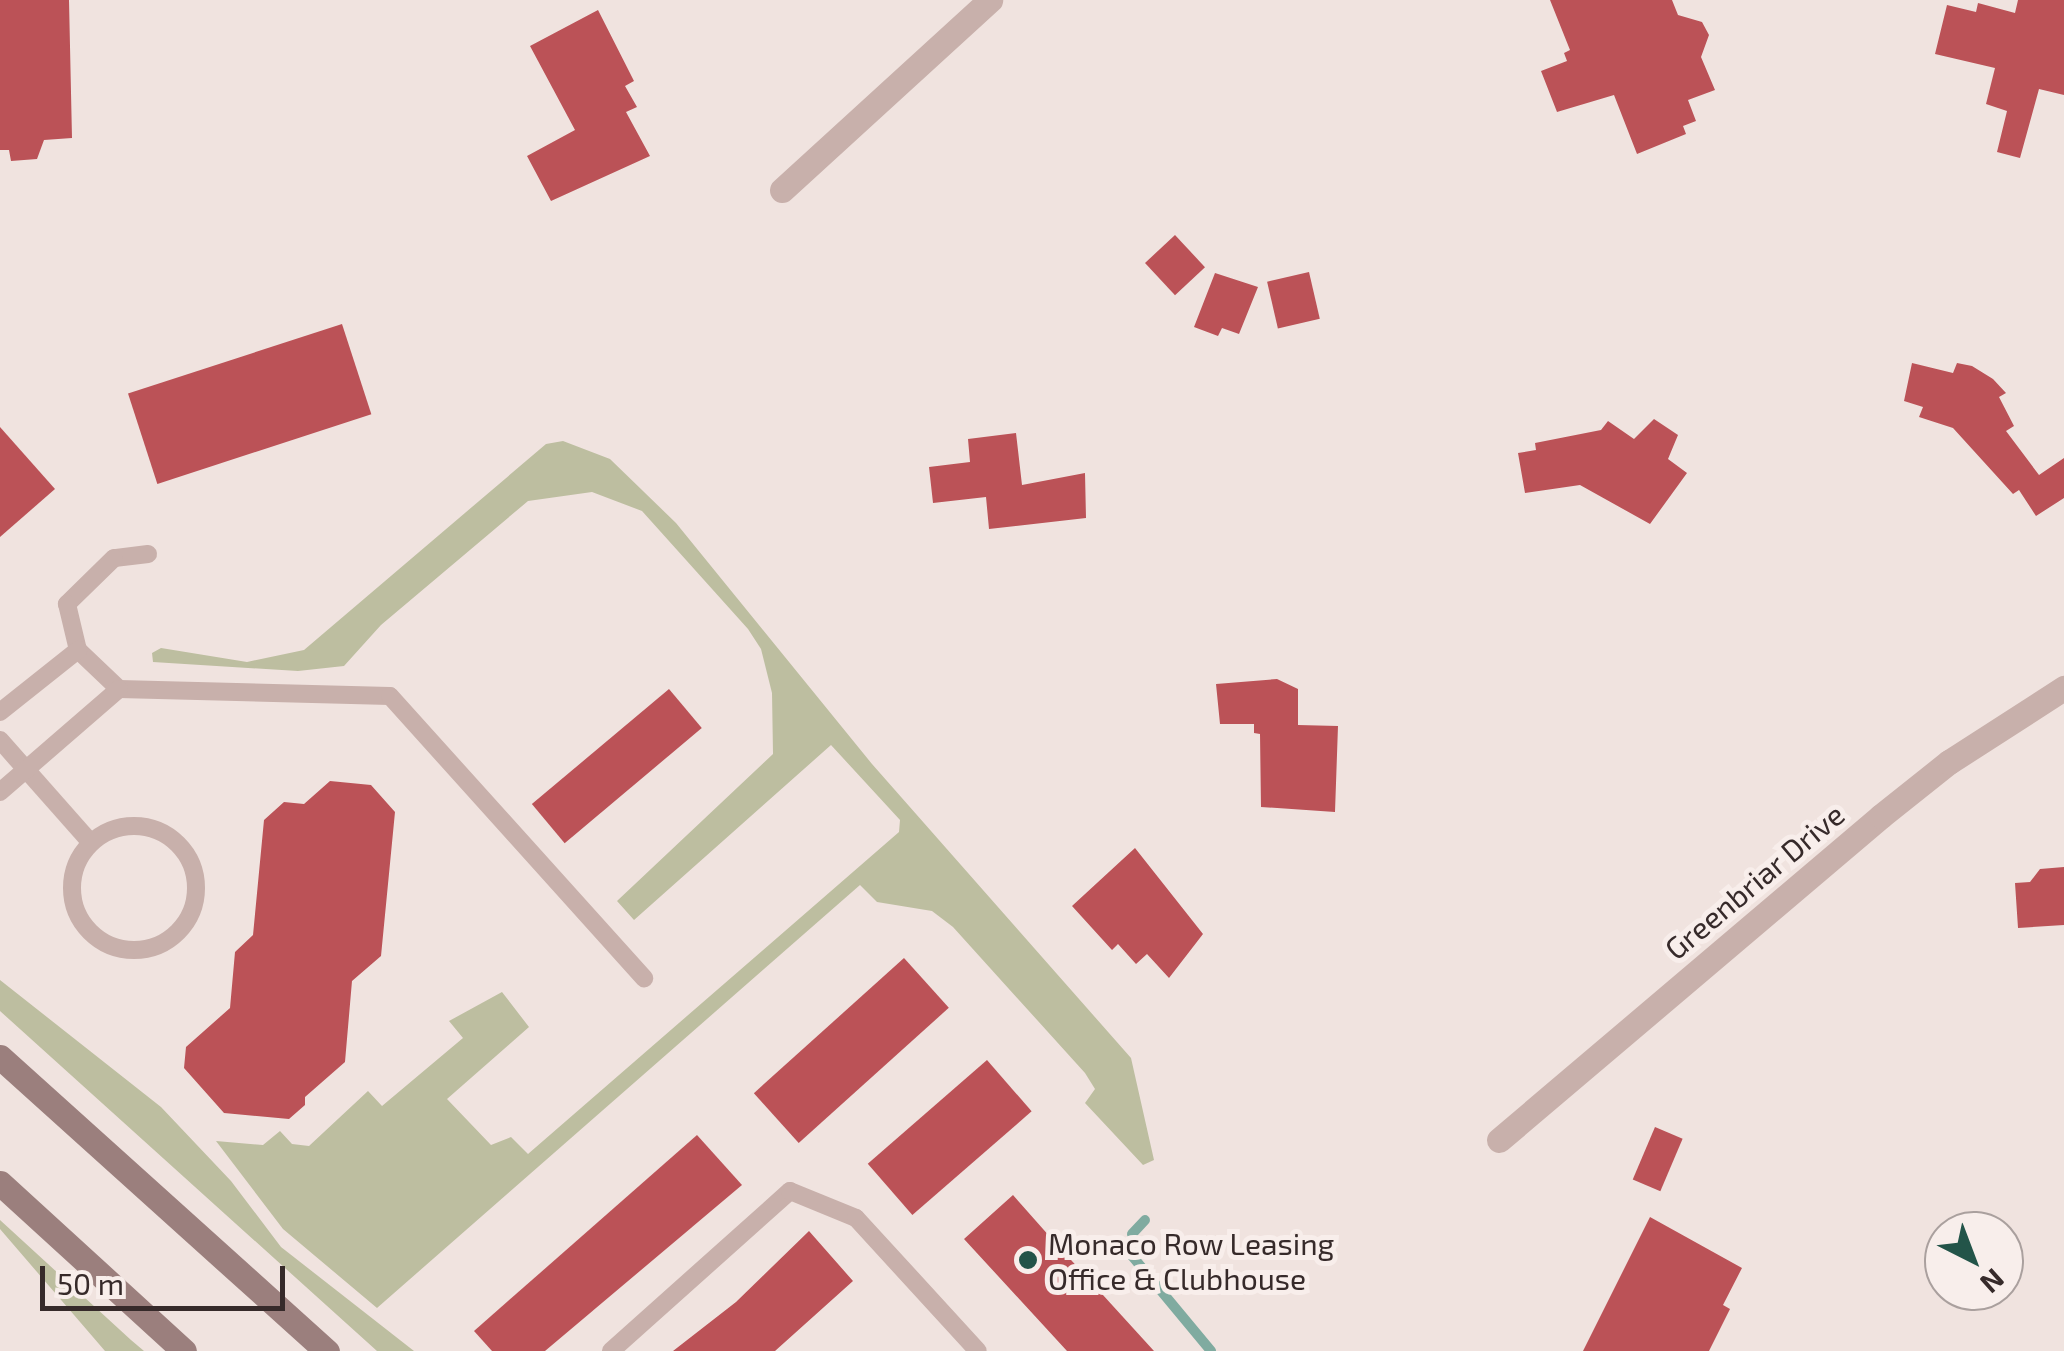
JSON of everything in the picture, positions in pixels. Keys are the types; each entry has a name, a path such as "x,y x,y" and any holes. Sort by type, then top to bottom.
{"main road":[{"path":"0,1058 327,1351"},
{"path":"0,1183 184,1351"}],"street":[{"path":"782,190 990,0"},
{"name":"Greenbriar Drive","path":"1498,1140 1880,816 1948,762 2064,688"}],"lane":[{"path":"148,554 114,558 68,604 78,650 118,689 390,696 644,978"},
{"path":"0,712 78,650"},
{"path":"0,792 118,689"},
{"path":"0,740 91,843"},
{"path":"130,826 174,840 194,872 196,893 176,935 144,950 120,949 90,932 72,890 75,869 91,843 130,826"},
{"path":"611,1351 790,1191 856,1218 978,1351"}],"green space":[{"path":"563,441 610,459 676,523 872,764 1131,1058 1154,1160 1143,1165 1085,1103 1095,1089 1085,1073 953,927 932,911 877,902 860,885 377,1308 283,1229 216,1141 263,1145 280,1131 292,1144 309,1146 368,1091 382,1106 463,1038 449,1021 502,992 529,1027 447,1099 491,1145 511,1137 528,1154 899,832 900,820 831,745 634,920 617,901 773,754 772,693 761,649 748,629 642,511 592,492 528,501 381,625 344,666 298,671 153,662 152,653 161,648 247,662 304,650 546,444"},
{"path":"0,980 161,1107 231,1181 281,1247 414,1351 377,1351 0,1011"},
{"path":"0,1220 144,1351 105,1351 0,1229"}],"building":[{"path":"0,0 69,0 72,138 44,140 37,159 11,161 9,150 0,150"},
{"path":"1550,0 1672,0 1678,15 1702,22 1709,35 1701,57 1715,90 1688,100 1696,121 1683,126 1686,134 1637,154 1614,95 1557,112 1541,71 1567,61 1564,53 1570,50"},
{"path":"2018,0 2064,0 2064,95 2039,89 2020,158 1997,152 2007,111 1986,104 1995,68 1935,54 1947,5 1976,12 1978,3 2015,13"},
{"path":"598,10 634,81 625,86 637,107 626,112 650,156 551,201 527,156 575,130 530,46"},
{"path":"1175,235 1205,267 1175,295 1145,263"},
{"path":"1309,272 1320,319 1278,328 1267,282"},
{"path":"1215,273 1258,287 1239,334 1222,328 1218,336 1194,327"},
{"path":"342,324 371,414 157,484 128,394"},
{"path":"1912,363 1953,373 1957,363 1972,366 1993,379 2006,393 1999,397 2014,426 2006,431 2039,475 2064,458 2064,498 2036,516 2019,490 2013,494 1953,428 1919,417 1923,407 1904,401"},
{"path":"1654,419 1678,435 1668,459 1687,473 1650,524 1580,485 1525,493 1518,453 1536,450 1535,443 1601,430 1608,421 1634,439"},
{"path":"0,427 55,489 0,537"},
{"path":"1016,433 1022,485 1085,473 1086,518 989,529 986,497 933,503 929,467 970,462 968,439"},
{"path":"1277,679 1298,689 1298,725 1338,726 1335,812 1261,807 1260,734 1254,733 1254,724 1220,724 1216,684"},
{"path":"669,689 702,728 565,843 532,804"},
{"path":"330,781 371,785 395,812 381,956 352,981 345,1062 305,1097 305,1105 289,1119 224,1113 184,1068 186,1047 230,1008 235,952 253,935 264,820 284,802 304,804"},
{"path":"1135,848 1203,934 1169,978 1147,954 1136,964 1118,944 1112,950 1072,906"},
{"path":"2064,867 2064,925 2018,928 2015,883 2030,882 2040,869"},
{"path":"904,958 949,1008 799,1143 754,1093"},
{"path":"987,1060 1032,1111 912,1215 868,1164"},
{"path":"1655,1127 1683,1139 1660,1191 1633,1179"},
{"path":"697,1135 742,1185 545,1351 492,1351 474,1331"},
{"name":"Monaco Row Leasing Office & Clubhouse","path":"1013,1195 1154,1351 1067,1351 964,1239"},
{"path":"1650,1217 1742,1268 1723,1305 1730,1309 1709,1351 1583,1351"},
{"path":"809,1231 853,1281 775,1351 673,1351 736,1302"}],"waterway":[{"path":"1132,1234 1145,1220"},
{"path":"1128,1251 1211,1351"}],"place":[{"name":"Monaco Row Leasing Office & Clubhouse","path":"1028,1260"}]}
